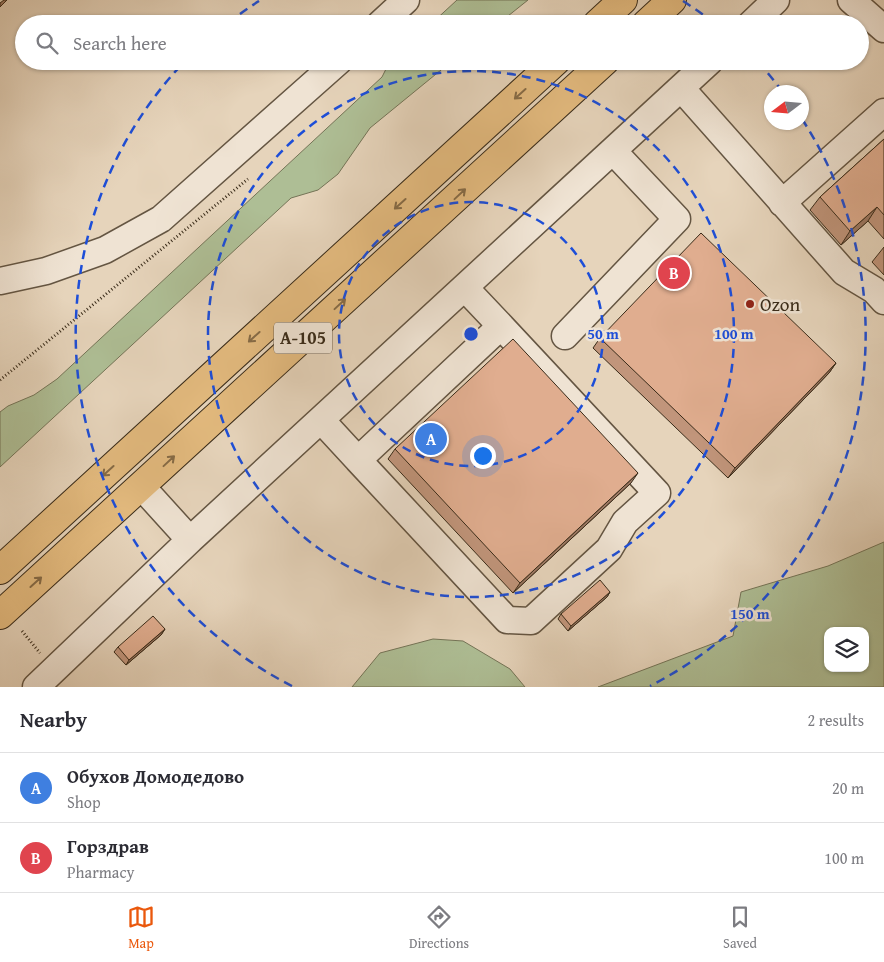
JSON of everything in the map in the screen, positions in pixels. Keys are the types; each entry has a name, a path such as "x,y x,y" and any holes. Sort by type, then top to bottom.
{"highway":[{"path":"607,15 623,0"},
{"path":"656,15 672,0"},
{"name":"А-105","path":"0,570 546,70"},
{"name":"А-105","path":"11,623 141,486 595,70"}],"street":[{"path":"390,15 406,0"},
{"path":"760,15 776,0"},
{"path":"851,0 868,15"},
{"path":"869,16 884,29"},
{"path":"0,281 46,271 105,250 161,219 329,70"},
{"path":"45,678 190,540 322,421 700,70"},
{"path":"681,88 844,272 874,290 884,301"},
{"path":"782,203 884,112"},
{"path":"566,336 677,219 612,152"},
{"path":"322,421 506,620 531,621 608,549 625,522 656,493 466,288"},
{"path":"358,460 501,326"},
{"path":"141,486 190,540"}],"path":[{"path":"0,380 248,179"},
{"path":"11,623 45,678"}],"green space":[{"path":"457,0 528,0 509,15 441,15"},
{"path":"386,70 441,70 370,128 338,174 318,190 291,198 0,467 0,412 8,406 34,395 57,379 382,77"},
{"path":"884,542 884,687 598,687 733,636 741,592 828,566"},
{"path":"433,639 463,641 510,669 525,687 352,687 380,653"}],"building":[{"path":"884,139 884,215 877,207 850,231 820,197"},
{"path":"701,233 836,363 735,468 600,338"},
{"path":"513,339 638,473 520,583 395,449"},
{"path":"600,580 610,592 571,626 561,614"},
{"path":"153,616 165,629 129,660 118,647"}],"place":[{"name":"Горздрав","path":"674,273"},
{"name":"Ozon","path":"750,304"},
{"name":"Обухов Домодедово","path":"431,439"}]}
